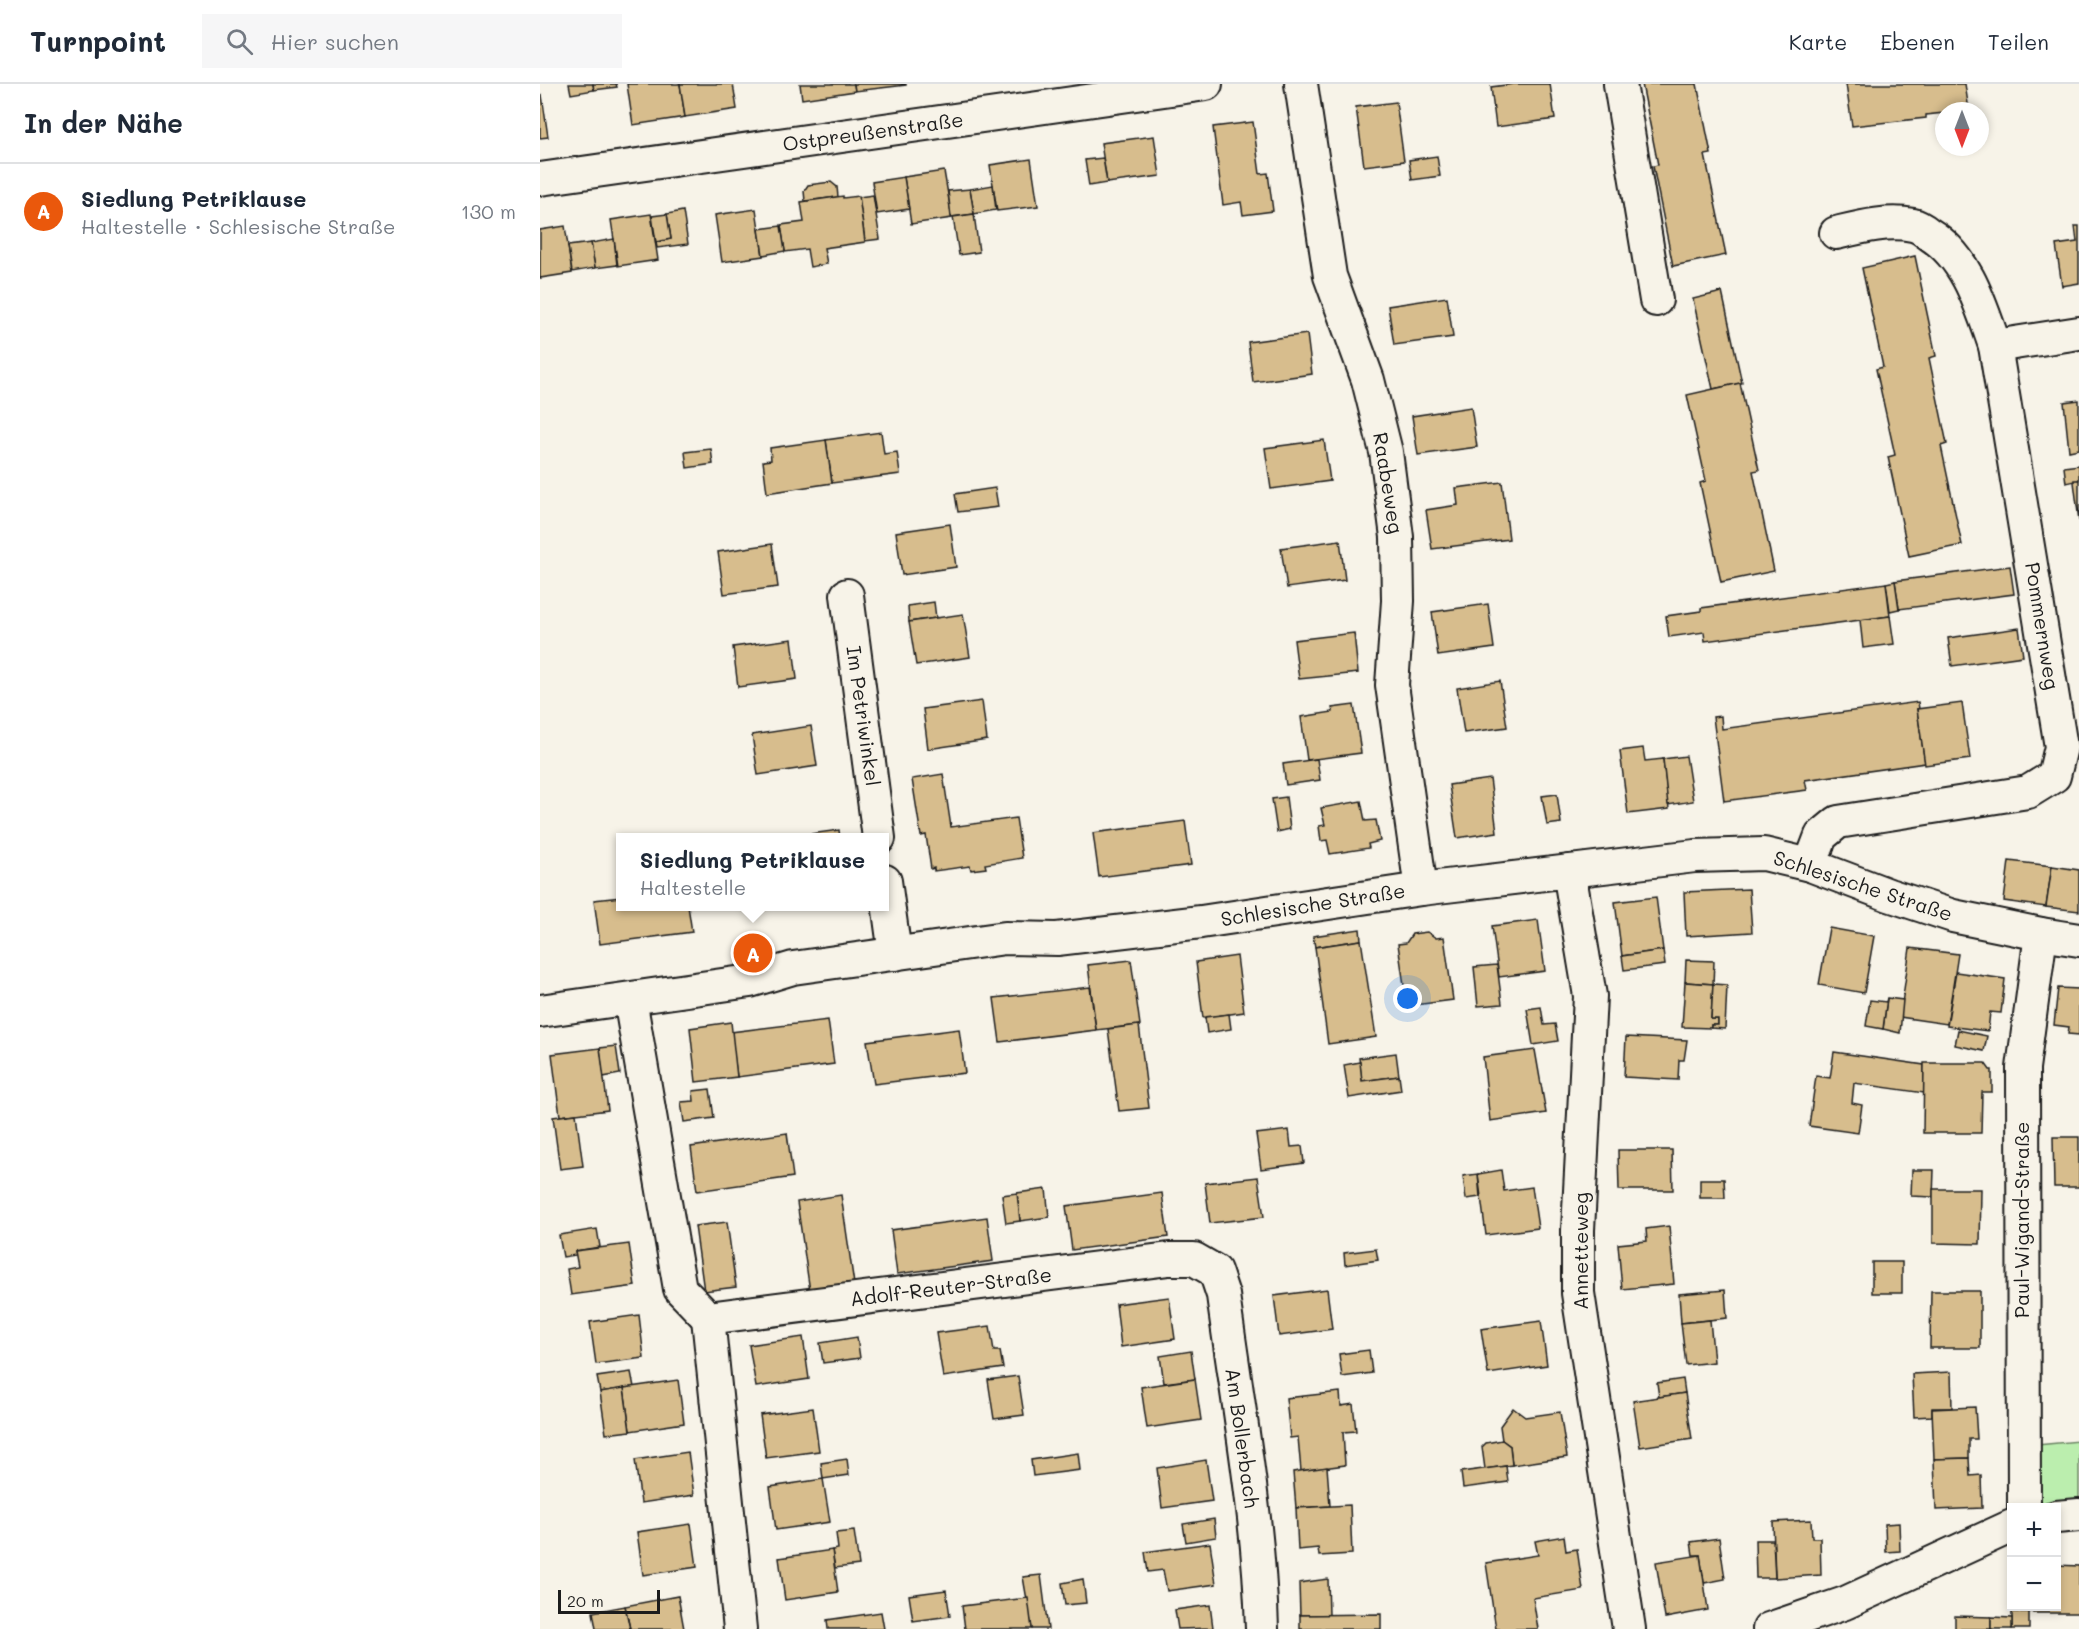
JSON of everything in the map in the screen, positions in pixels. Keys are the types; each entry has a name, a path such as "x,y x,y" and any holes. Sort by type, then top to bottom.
{"street":[{"name":"Ostpreußenstraße","path":"540,179 852,136 1134,89 1206,84"},
{"name":"Raabeweg","path":"1301,84 1330,276 1368,380 1386,452 1397,537 1398,602 1392,685 1421,889"},
{"path":"1620,84 1656,300"},
{"name":"Pommernweg","path":"1810,865 1821,836 1838,822 2028,792 2055,776 2061,747 1995,346 1979,300 1962,268 1942,242 1915,225 1884,223 1836,232"},
{"path":"1995,346 2079,333"},
{"name":"Im Petriwinkel","path":"847,595 878,833"},
{"name":"Schlesische Straße","path":"540,1011 750,981 793,968 1005,938 1057,939 1201,922 1421,889 1695,856 1764,854 1810,865 1953,916 2079,940"},
{"name":"Annetteweg","path":"1569,871 1590,996 1578,1230 1578,1293 1629,1629"},
{"path":"889,910 895,954"},
{"name":"Paul-Wigand-Straße","path":"2024,1503 2023,1068 2041,934"},
{"path":"630,999 680,1289 708,1318 741,1629"},
{"name":"Adolf-Reuter-Straße","path":"708,1318 1169,1259 1194,1259"},
{"name":"Am Bollerbach","path":"1194,1259 1215,1271 1222,1295 1250,1483 1261,1591 1262,1629"},
{"path":"2061,1517 2079,1515"},
{"path":"1769,1629 1845,1603 2007,1528"}],"green space":[{"path":"2079,1441 2079,1501 2041,1503 2037,1445"}],"building":[{"path":"569,84 593,84 594,90 571,94"},
{"path":"593,84 616,84 617,87 594,90"},
{"path":"627,84 680,84 685,117 633,125"},
{"path":"680,84 733,84 737,109 685,117"},
{"path":"800,84 854,84 855,91 802,99"},
{"path":"854,84 906,84 906,85 855,91"},
{"path":"1514,84 1550,84 1555,119 1496,127 1491,87"},
{"path":"1642,84 1697,84 1711,154 1705,155 1726,255 1673,266 1653,166 1658,165"},
{"path":"1846,84 1965,84 1968,102 1935,102 1935,114 1926,115 1926,118 1852,126"},
{"path":"542,95 548,137 540,138 540,96"},
{"path":"1396,102 1404,161 1364,166 1356,107"},
{"path":"1253,122 1260,174 1268,173 1273,211 1243,215 1241,202 1223,205 1213,127"},
{"path":"1154,136 1160,176 1107,183 1101,143"},
{"path":"1437,156 1440,176 1412,180 1409,160"},
{"path":"1103,158 1107,183 1089,186 1085,160"},
{"path":"1031,159 1038,206 997,211 990,165"},
{"path":"944,171 952,218 911,224 904,177"},
{"path":"904,177 909,209 877,214 872,182"},
{"path":"831,182 837,187 838,197 805,201 804,191 808,185"},
{"path":"993,185 996,210 974,214 970,189"},
{"path":"970,189 974,214 951,217 948,191"},
{"path":"873,195 880,239 865,241 859,197"},
{"path":"843,196 843,198 859,196 865,242 824,248 827,264 810,267 807,249 785,252 781,225 804,222 801,202"},
{"path":"756,209 763,256 722,262 715,215"},
{"path":"683,211 688,244 657,248 656,242 671,239 667,214"},
{"path":"651,214 658,260 618,266 611,220"},
{"path":"667,214 671,239 656,242 652,216"},
{"path":"974,214 979,252 959,255 953,217"},
{"path":"565,226 572,273 540,278 540,230"},
{"path":"781,226 785,251 763,255 759,229"},
{"path":"2075,226 2079,226 2079,283 2062,286 2056,245 2077,242"},
{"path":"614,239 617,265 595,268 591,243"},
{"path":"591,243 595,268 572,272 568,246"},
{"path":"1915,256 1936,356 1929,358 1947,444 1941,446 1962,545 1909,556 1888,457 1895,455 1876,369 1883,367 1862,268"},
{"path":"1722,292 1742,383 1713,389 1693,299"},
{"path":"1447,297 1453,337 1394,345 1388,306"},
{"path":"1307,334 1312,374 1253,382 1248,342"},
{"path":"1740,383 1759,470 1753,471 1774,571 1721,582 1700,483 1706,481 1687,395"},
{"path":"2079,400 2079,449 2069,451 2064,402"},
{"path":"1471,407 1477,447 1418,455 1412,416"},
{"path":"881,432 884,454 897,452 900,474 832,483 826,440"},
{"path":"826,440 832,483 767,493 763,461 771,460 770,448"},
{"path":"1324,440 1330,481 1271,489 1265,448"},
{"path":"711,449 713,464 687,468 685,452"},
{"path":"2079,465 2079,480 2066,483 2064,467"},
{"path":"2074,480 2079,480 2079,521 2074,482"},
{"path":"1502,482 1509,539 1432,549 1426,510 1458,505 1456,488"},
{"path":"995,488 998,507 958,512 955,494"},
{"path":"950,524 956,567 902,575 896,532"},
{"path":"1340,540 1345,580 1287,588 1281,548"},
{"path":"772,544 778,587 724,594 718,552"},
{"path":"2010,566 2014,594 1899,609 1895,581"},
{"path":"1895,581 1899,609 1890,611 1886,583"},
{"path":"1886,583 1890,616 1705,641 1704,632 1669,637 1666,616 1701,611 1701,608"},
{"path":"934,602 936,618 909,622 908,606"},
{"path":"1488,604 1494,648 1438,656 1432,612"},
{"path":"963,614 970,657 916,665 909,622"},
{"path":"1890,616 1894,644 1863,648 1860,620"},
{"path":"2019,628 2023,656 1952,666 1948,638"},
{"path":"1354,633 1358,673 1299,679 1294,640"},
{"path":"792,639 797,679 738,687 733,647"},
{"path":"1500,681 1507,727 1464,733 1457,688"},
{"path":"982,701 987,740 928,749 923,709"},
{"path":"1918,702 1925,763 1805,780 1807,790 1724,801 1713,717 1721,716 1722,729"},
{"path":"1962,703 1970,759 1925,765 1917,709"},
{"path":"1354,705 1361,753 1307,760 1301,717 1333,712 1332,708"},
{"path":"811,726 817,766 758,775 752,735"},
{"path":"1643,748 1645,761 1663,759 1669,809 1628,814 1620,751"},
{"path":"1686,756 1693,801 1668,805 1663,759"},
{"path":"1317,759 1320,780 1286,785 1283,764"},
{"path":"943,774 951,827 1016,818 1022,858 985,864 986,868 971,870 970,866 934,871 934,868 931,869 926,835 921,836 912,779"},
{"path":"1490,779 1497,832 1457,838 1449,785"},
{"path":"1557,794 1561,823 1547,825 1542,796"},
{"path":"1286,797 1290,829 1277,832 1272,799"},
{"path":"1361,801 1365,821 1376,820 1380,841 1368,844 1369,848 1330,854 1327,840 1321,841 1319,826 1325,825 1321,808"},
{"path":"1185,821 1191,865 1099,877 1093,833"},
{"path":"839,830 839,833 817,833"},
{"path":"2009,861 2052,866 2046,907 2004,901"},
{"path":"2052,866 2079,870 2079,911 2046,907"},
{"path":"1749,889 1752,932 1686,936 1684,892"},
{"path":"1656,897 1663,950 1622,956 1615,902"},
{"path":"616,898 616,911 689,911 692,932 600,944 594,900"},
{"path":"1538,920 1545,971 1499,977 1492,926"},
{"path":"1829,928 1874,936 1864,993 1819,985"},
{"path":"1360,929 1361,940 1315,947 1313,936"},
{"path":"1427,932 1436,938 1444,937 1453,1000 1407,1006 1398,944 1406,943 1412,934"},
{"path":"1361,940 1376,1037 1328,1044 1315,947"},
{"path":"1910,948 1958,954 1947,1024 1900,1017"},
{"path":"1663,950 1665,965 1624,970 1622,956"},
{"path":"1237,956 1244,1012 1203,1018 1196,962"},
{"path":"1131,960 1140,1025 1096,1030 1088,965"},
{"path":"1686,960 1714,961 1713,984 1685,982"},
{"path":"1497,965 1502,1004 1478,1006 1474,967"},
{"path":"1956,972 2005,979 2001,1013 1990,1012 1988,1031 1947,1026"},
{"path":"1685,982 1713,984 1711,1019 1718,1019 1718,1025 1711,1025 1711,1028 1682,1027"},
{"path":"1713,984 1727,985 1725,1029 1711,1028 1711,1025 1718,1025 1718,1019 1711,1019"},
{"path":"1090,987 1096,1030 1000,1042 994,998"},
{"path":"2058,988 2079,989 2079,1035 2068,1034 2069,1027 2054,1025"},
{"path":"1887,998 1903,1000 1900,1033 1883,1029"},
{"path":"1887,998 1883,1029 1866,1026 1870,1000 1886,1002"},
{"path":"1541,1007 1544,1025 1555,1024 1558,1041 1533,1045 1527,1009"},
{"path":"1229,1014 1231,1029 1207,1033 1205,1017"},
{"path":"828,1020 834,1064 737,1077 731,1032"},
{"path":"731,1022 737,1077 696,1082 690,1028"},
{"path":"1139,1025 1149,1108 1119,1111 1108,1029"},
{"path":"959,1029 965,1073 874,1084 867,1041"},
{"path":"1958,1030 1987,1036 1984,1051 1955,1045"},
{"path":"1626,1037 1687,1040 1684,1060 1679,1060 1678,1080 1624,1077"},
{"path":"616,1046 620,1074 603,1077 600,1048"},
{"path":"600,1048 608,1110 560,1116 552,1054"},
{"path":"1535,1050 1546,1113 1490,1121 1483,1057"},
{"path":"1834,1052 1924,1065 1924,1093 1854,1083 1852,1103 1862,1105 1858,1133 1809,1126 1816,1076 1830,1078"},
{"path":"1396,1053 1399,1076 1362,1081 1359,1058"},
{"path":"1360,1062 1362,1081 1399,1076 1401,1090 1349,1098 1344,1065"},
{"path":"1924,1063 1985,1063 1992,1070 1992,1092 1982,1092 1981,1133 1923,1133"},
{"path":"710,1089 714,1118 684,1122 681,1102 694,1101 693,1091"},
{"path":"576,1114 583,1166 560,1169 553,1117"},
{"path":"1289,1130 1291,1147 1302,1146 1304,1163 1261,1169 1256,1134"},
{"path":"787,1133 793,1177 697,1191 691,1147"},
{"path":"2053,1137 2079,1137 2079,1187 2054,1187"},
{"path":"1618,1150 1672,1150 1673,1190 1619,1190"},
{"path":"1501,1170 1504,1191 1532,1187 1538,1228 1486,1235 1478,1174"},
{"path":"1912,1170 1934,1170 1933,1197 1911,1196"},
{"path":"1478,1174 1480,1197 1466,1199 1463,1176"},
{"path":"1258,1177 1264,1217 1210,1223 1205,1183"},
{"path":"1700,1179 1724,1179 1725,1198 1700,1198"},
{"path":"1046,1189 1049,1217 1020,1221 1017,1193"},
{"path":"1933,1189 1981,1189 1980,1244 1933,1243"},
{"path":"1017,1193 1020,1221 1006,1223 1002,1195"},
{"path":"1162,1193 1168,1237 1072,1250 1066,1206"},
{"path":"841,1195 855,1291 811,1298 797,1202"},
{"path":"987,1217 993,1261 897,1274 891,1230"},
{"path":"727,1222 736,1287 704,1291 695,1226"},
{"path":"1669,1226 1674,1284 1622,1289 1618,1244 1647,1241 1646,1229"},
{"path":"597,1229 600,1247 575,1251 576,1255 563,1257 559,1235"},
{"path":"629,1244 635,1286 571,1295 567,1269 578,1267 575,1251"},
{"path":"1376,1249 1378,1260 1345,1265 1344,1253"},
{"path":"1872,1262 1902,1262 1902,1293 1872,1293"},
{"path":"1327,1289 1332,1329 1279,1336 1274,1296"},
{"path":"1725,1290 1727,1318 1681,1323 1679,1294"},
{"path":"1931,1291 1980,1291 1980,1348 1930,1348"},
{"path":"1169,1297 1175,1339 1121,1347 1116,1304"},
{"path":"639,1315 644,1358 596,1364 590,1322"},
{"path":"1710,1320 1714,1362 1686,1365 1681,1323"},
{"path":"1541,1321 1547,1365 1488,1374 1481,1329"},
{"path":"990,1326 994,1351 1000,1351 1003,1368 943,1377 936,1333"},
{"path":"803,1337 809,1379 756,1387 749,1345"},
{"path":"857,1337 860,1358 823,1363 820,1343"},
{"path":"1369,1350 1372,1373 1342,1377 1339,1354"},
{"path":"1191,1351 1195,1379 1164,1383 1160,1356"},
{"path":"631,1372 634,1387 600,1392 597,1377"},
{"path":"1951,1372 1952,1408 1932,1408 1932,1416 1914,1417 1912,1374"},
{"path":"1018,1376 1024,1415 994,1419 988,1380"},
{"path":"1195,1379 1201,1420 1147,1428 1141,1387"},
{"path":"1683,1379 1685,1393 1659,1397 1657,1383"},
{"path":"678,1380 684,1423 630,1431 624,1388"},
{"path":"624,1388 630,1431 606,1434 600,1392"},
{"path":"1340,1392 1341,1406 1353,1404 1356,1431 1343,1432 1345,1465 1301,1471 1298,1437 1290,1438 1286,1398"},
{"path":"1685,1393 1692,1439 1640,1447 1633,1401"},
{"path":"1975,1407 1977,1439 1969,1439 1969,1458 1934,1459 1932,1409"},
{"path":"813,1408 819,1451 766,1458 760,1415"},
{"path":"1513,1408 1525,1417 1560,1412 1567,1457 1512,1465 1510,1446 1502,1440 1500,1426"},
{"path":"1502,1440 1510,1446 1512,1465 1485,1469 1482,1447 1486,1443"},
{"path":"688,1452 694,1495 641,1503 635,1460"},
{"path":"1078,1453 1080,1470 1033,1476 1031,1460"},
{"path":"1969,1458 1970,1476 1981,1475 1982,1508 1936,1510 1934,1459"},
{"path":"847,1459 849,1475 823,1479 821,1463"},
{"path":"1206,1460 1212,1501 1162,1508 1157,1468"},
{"path":"1506,1466 1508,1482 1463,1488 1461,1472"},
{"path":"1327,1467 1330,1506 1296,1508 1293,1472"},
{"path":"823,1479 830,1522 776,1530 770,1487"},
{"path":"1350,1505 1352,1554 1319,1556 1318,1548 1298,1550 1296,1508"},
{"path":"1214,1519 1216,1537 1186,1542 1183,1524"},
{"path":"1811,1520 1812,1538 1820,1538 1821,1575 1775,1578 1773,1522"},
{"path":"1899,1523 1900,1551 1886,1552 1885,1524"},
{"path":"691,1524 697,1567 643,1575 637,1532"},
{"path":"854,1531 859,1565 835,1568 832,1550 838,1549 836,1533"},
{"path":"1564,1536 1566,1551 1577,1549 1583,1590 1533,1598 1538,1629 1496,1629 1486,1563 1538,1555 1535,1541"},
{"path":"1719,1538 1725,1579 1704,1583 1700,1555 1693,1555 1691,1542"},
{"path":"1755,1540 1773,1540 1775,1578 1756,1578"},
{"path":"1210,1543 1216,1584 1167,1591 1163,1570 1148,1572 1145,1552"},
{"path":"832,1550 838,1592 785,1600 779,1558"},
{"path":"1700,1555 1708,1610 1665,1618 1656,1562"},
{"path":"2061,1565 2079,1566 2079,1613 2033,1613 2033,1611 2061,1611"},
{"path":"1041,1575 1048,1629 1032,1629 1023,1577"},
{"path":"1083,1579 1086,1603 1065,1605 1062,1583"},
{"path":"1328,1579 1329,1615 1300,1615 1299,1583"},
{"path":"946,1590 950,1616 913,1621 909,1595"},
{"path":"678,1596 684,1629 630,1629 625,1606"},
{"path":"1028,1598 1032,1629 965,1629 962,1606"},
{"path":"1210,1605 1213,1628 1178,1629 1175,1610"},
{"path":"625,1606 630,1629 596,1629 593,1612"},
{"path":"881,1612 884,1629 828,1629 827,1620"},
{"path":"2012,1612 2029,1612 2029,1629 2012,1629"},
{"path":"1381,1614 1381,1629 1300,1629 1300,1615"},
{"path":"1955,1616 1991,1617 1991,1629 1955,1629"},
{"path":"1991,1617 2012,1618 2012,1629 1991,1629"}],"place":[{"name":"Siedlung Petriklause","path":"753,953"}]}
